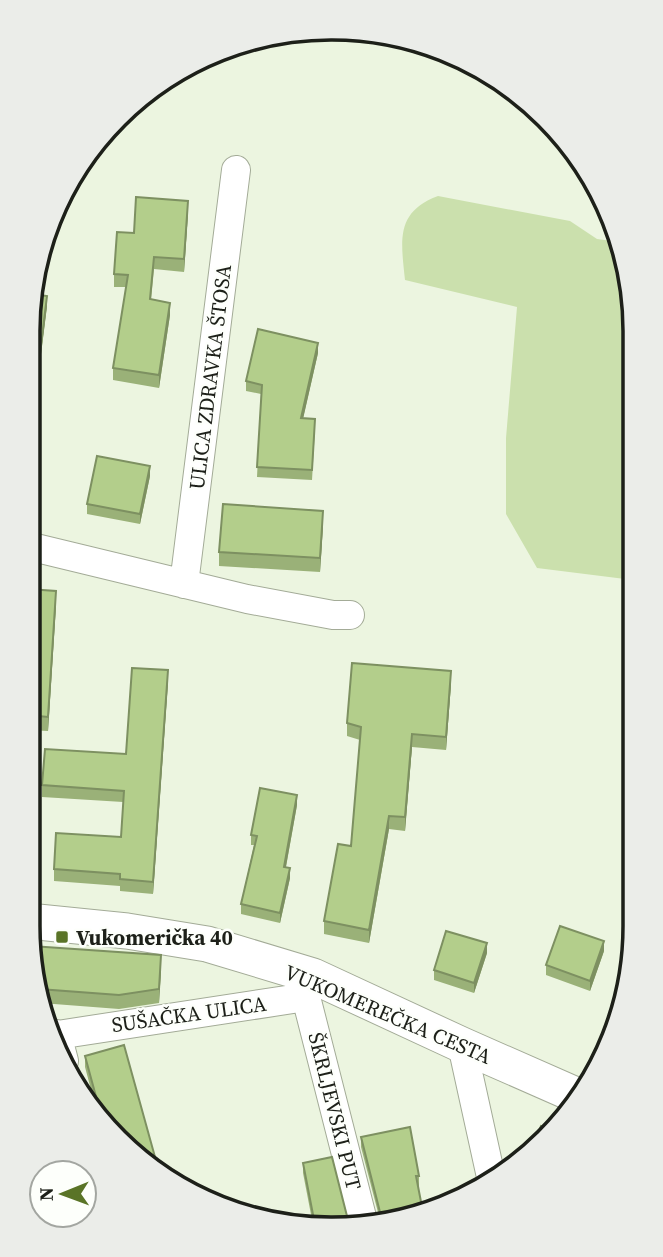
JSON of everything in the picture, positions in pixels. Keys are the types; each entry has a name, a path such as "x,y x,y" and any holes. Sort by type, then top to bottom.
{"street":[{"name":"ULICA ZDRAVKA ŠTOSA","path":"184,584 236,170"},
{"path":"40,549 184,584 333,615 350,615"},
{"name":"VUKOMEREČKA CESTA","path":"40,922 127,931 207,944 309,987 462,1045 570,1093"},
{"name":"SUŠAČKA ULICA","path":"61,1034 309,987"},
{"name":"ŠKRLJEVSKI PUT","path":"309,987 362,1215"},
{"path":"462,1045 490,1170"}],"green space":[{"path":"438,196 570,221 597,239 608,240 620,293 623,332 623,579 537,568 506,514 506,438 517,307 405,280 402,253 404,229 414,210"}],"building":[{"path":"136,197 188,201 184,259 154,257 150,299 170,303 159,375 113,368 128,275 114,274 117,232 134,233"},
{"path":"43,295 47,296 41,344 40,332"},
{"path":"258,329 318,343 301,418 315,419 312,470 257,467 262,385 246,381"},
{"path":"97,456 150,466 140,514 87,504"},
{"path":"223,504 323,511 320,558 219,552"},
{"path":"40,590 56,591 48,717 40,716"},
{"path":"352,663 451,671 446,737 412,734 405,817 389,816 369,930 324,921 338,844 351,846 361,727 347,723"},
{"path":"132,668 168,670 153,882 120,879 120,874 54,869 56,833 121,837 124,791 42,785 45,749 126,754"},
{"path":"260,788 297,795 284,867 290,868 280,913 241,904 257,836 251,835"},
{"path":"560,926 604,941 590,981 546,965"},
{"path":"446,931 487,943 474,983 434,970"},
{"path":"41,947 161,955 159,989 119,995 48,990"},
{"path":"124,1045 155,1158 100,1103 85,1056"},
{"path":"410,1127 421,1202 380,1212 361,1137"},
{"path":"332,1157 347,1216 313,1216 303,1163"}],"place":[{"name":"Vukomerička 40","path":"62,937"}]}
